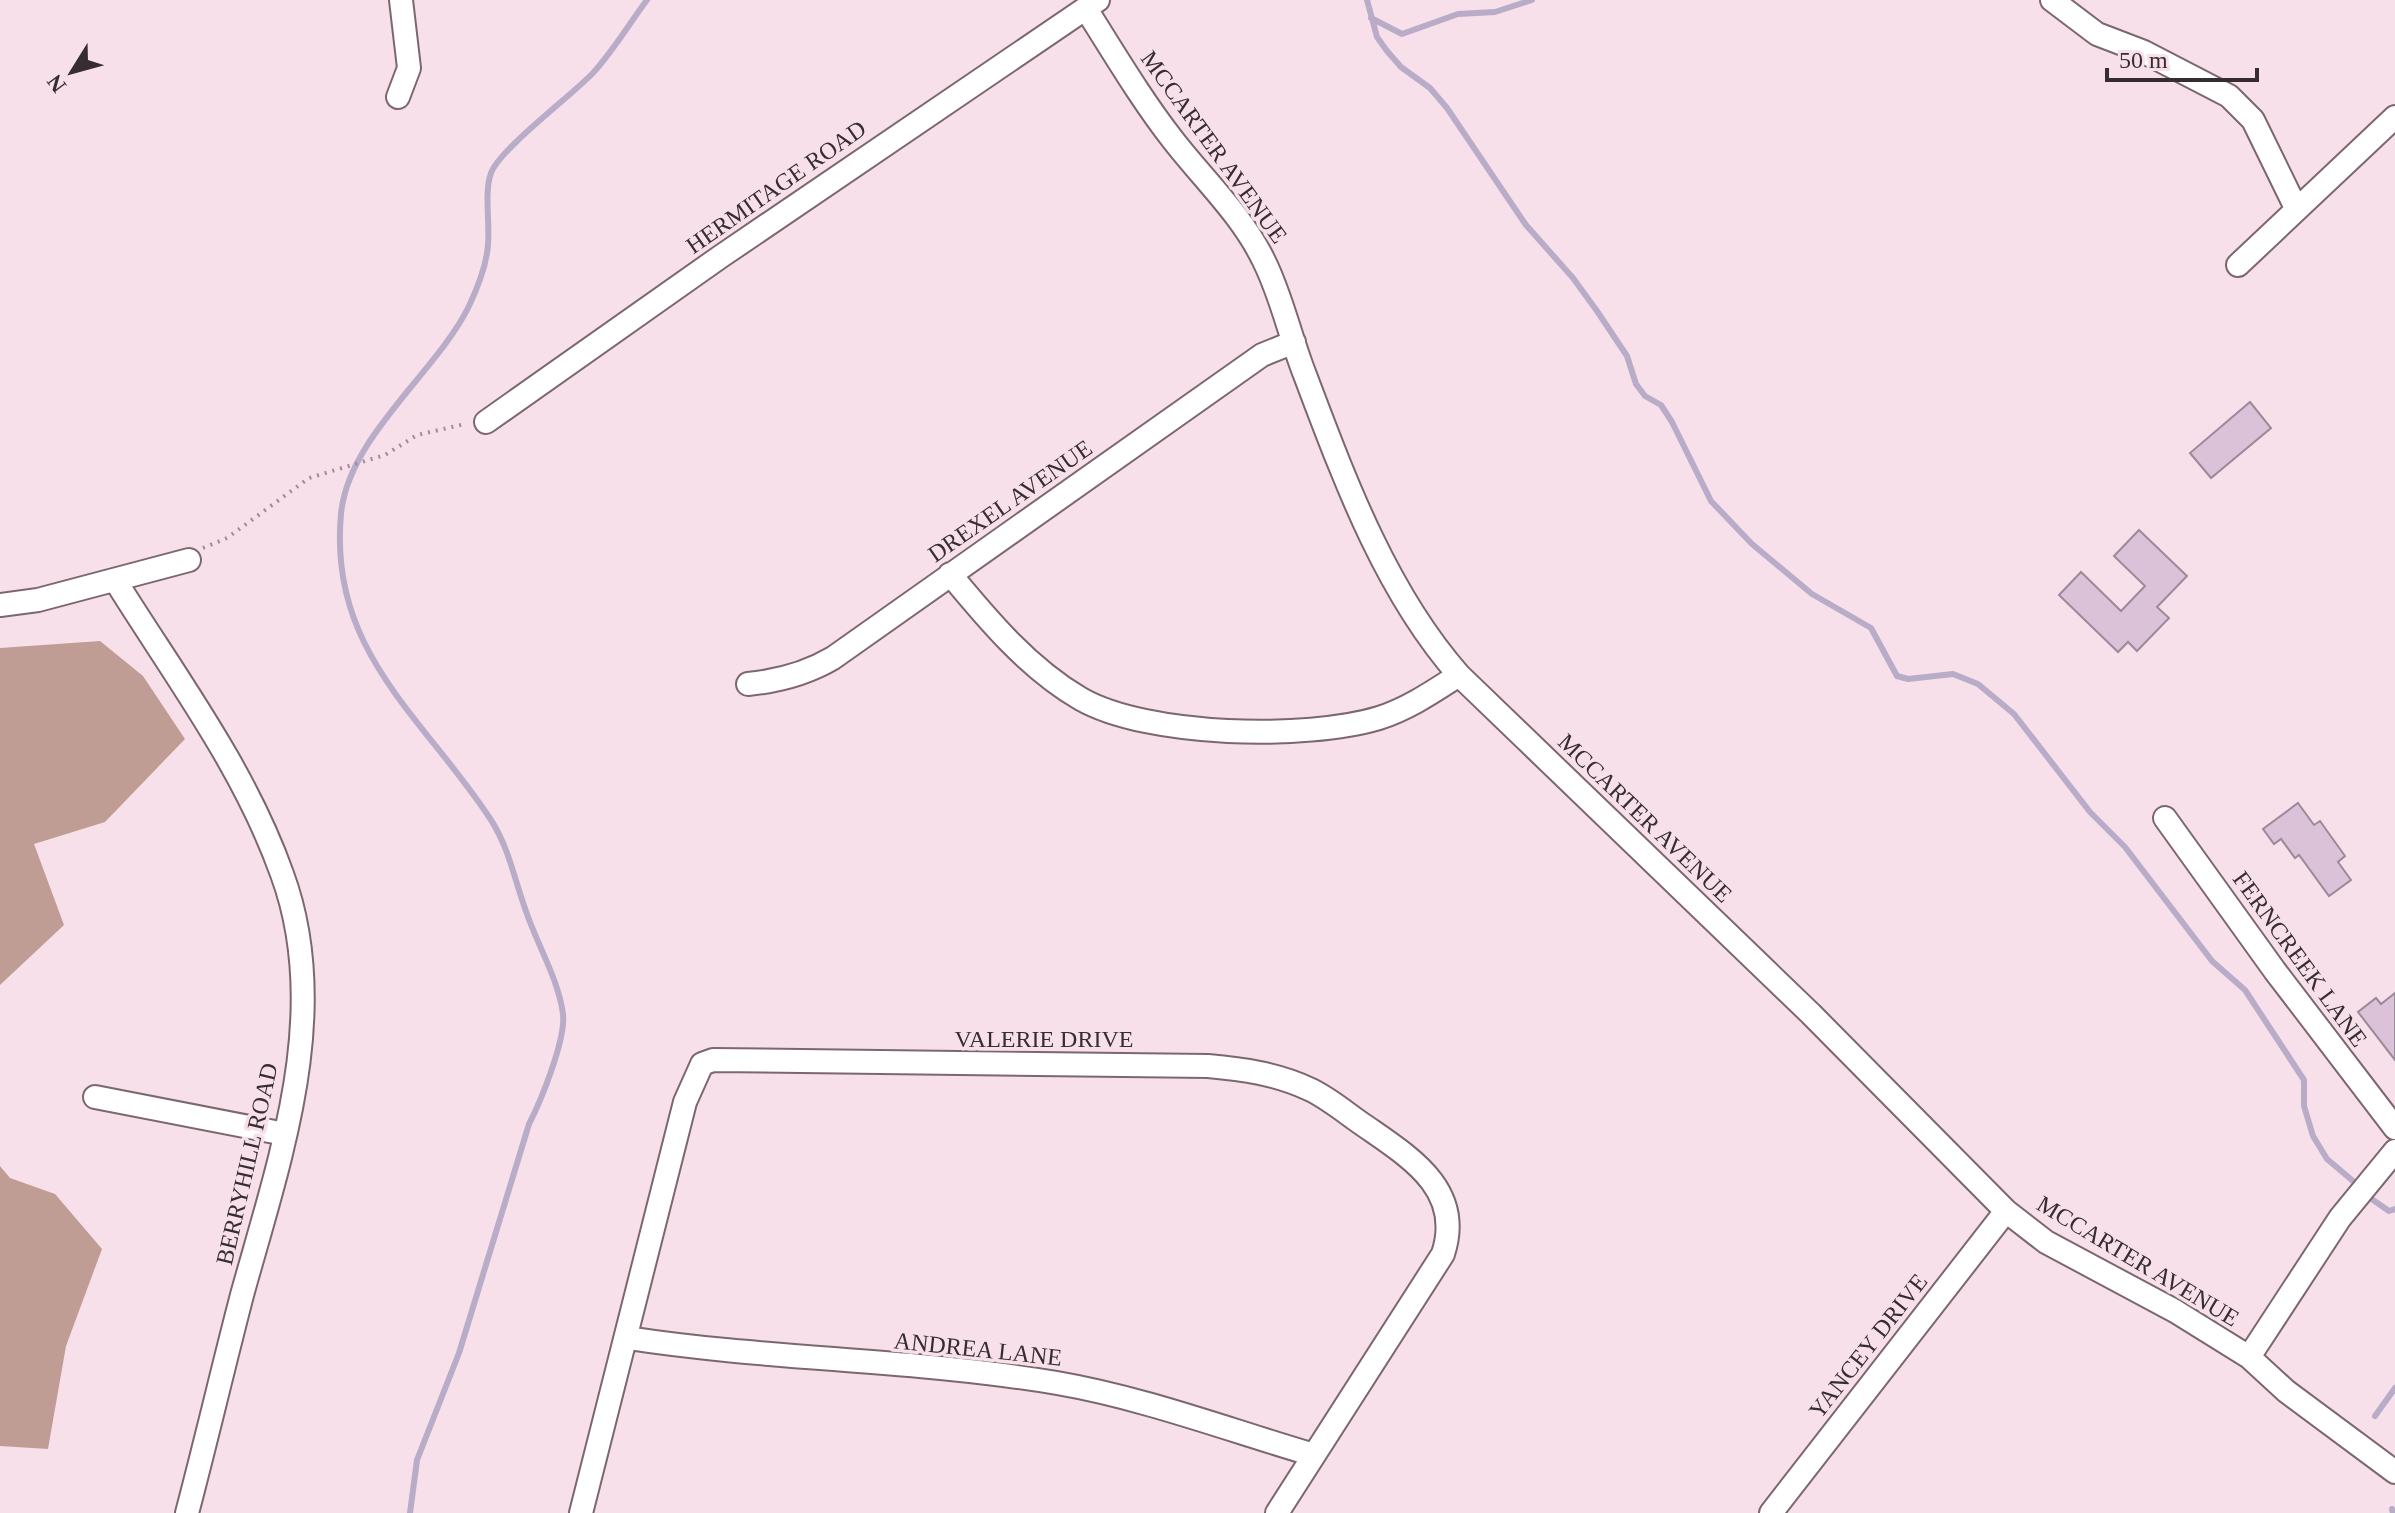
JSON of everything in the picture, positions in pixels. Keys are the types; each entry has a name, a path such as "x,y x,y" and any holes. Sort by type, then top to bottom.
{"street":[{"path":"398,97 409,68 401,0"},
{"path":"2052,0 2097,34 2144,52 2229,96 2253,120 2296,208"},
{"name":"MCCARTER AVENUE","path":"1092,4 1172,139 1249,233 1276,287 1294,342 1368,527 1395,584 1432,644 1459,675 1767,971 2006,1211 2046,1242 2175,1311 2249,1357 2286,1391 2395,1472"},
{"name":"HERMITAGE ROAD","path":"486,422 746,239 1092,4"},
{"path":"2238,265 2395,117"},
{"name":"DREXEL AVENUE","path":"748,684 777,681 816,668 1262,355 1294,342"},
{"path":"0,605 38,600 189,560"},
{"path":"950,574 993,624 1062,687 1113,713 1150,722 1225,730 1353,724 1405,708 1459,675"},
{"name":"BERRYHILL ROAD","path":"115,580 209,726 253,807 283,876 303,983 302,1035 285,1134 187,1513"},
{"name":"FERNCREEK LANE","path":"2165,818 2275,971 2395,1128"},
{"name":"VALERIE DRIVE","path":"581,1513 628,1338 685,1102 702,1064 713,1060 1208,1066 1248,1070 1309,1089 1402,1152 1438,1187 1449,1218 1447,1241 1437,1266 1277,1513"},
{"path":"95,1097 285,1134"},
{"path":"2249,1357 2340,1218 2395,1151"},
{"name":"YANCEY DRIVE","path":"1771,1513 2006,1211"},
{"name":"ANDREA LANE","path":"628,1338 695,1348 1057,1383 1118,1396 1314,1455"}],"path":[{"path":"189,560 309,478 385,455 417,435 447,426"}],"shaded area":[{"path":"100,641 143,676 185,739 105,822 34,844 64,925 0,985 0,648"},
{"path":"0,1166 10,1178 55,1194 102,1249 66,1346 48,1449 0,1446"}],"building":[{"path":"2250,402 2271,428 2211,478 2190,453"},
{"path":"2139,530 2187,576 2157,607 2169,618 2137,651 2128,642 2118,652 2059,595 2081,572 2121,611 2145,586 2114,556"},
{"path":"2298,803 2314,825 2320,821 2345,856 2338,862 2351,880 2329,896 2299,855 2295,858 2281,839 2274,844 2263,829"},
{"path":"2395,993 2395,1060 2358,1012 2376,998 2381,1004"}],"waterway":[{"path":"410,1513 417,1460 459,1353 529,1124 557,1054 563,1014 554,979 498,832 465,783 386,680 365,644 350,606 341,563 341,514 347,486 359,458 455,331 472,299 487,251 491,173 521,137 593,73 647,0"},
{"path":"1367,0 1377,37 1387,51 1401,67 1430,88 1447,108 1526,225 1573,278 1597,311 1627,356 1636,384 1645,396 1661,405 1672,422 1711,501 1752,544 1812,594 1871,628 1897,676 1908,679 1953,674 1978,684 2014,714 2090,812 2125,847 2212,961 2245,990 2304,1080 2304,1106 2313,1136 2327,1159 2353,1181"},
{"path":"1371,18 1402,34 1458,14 1495,12 1532,0"},
{"path":"2373,1200 2389,1211 2395,1209"},
{"path":"2375,1416 2395,1388"},
{"path":"2392,1509 2393,1513"}]}
